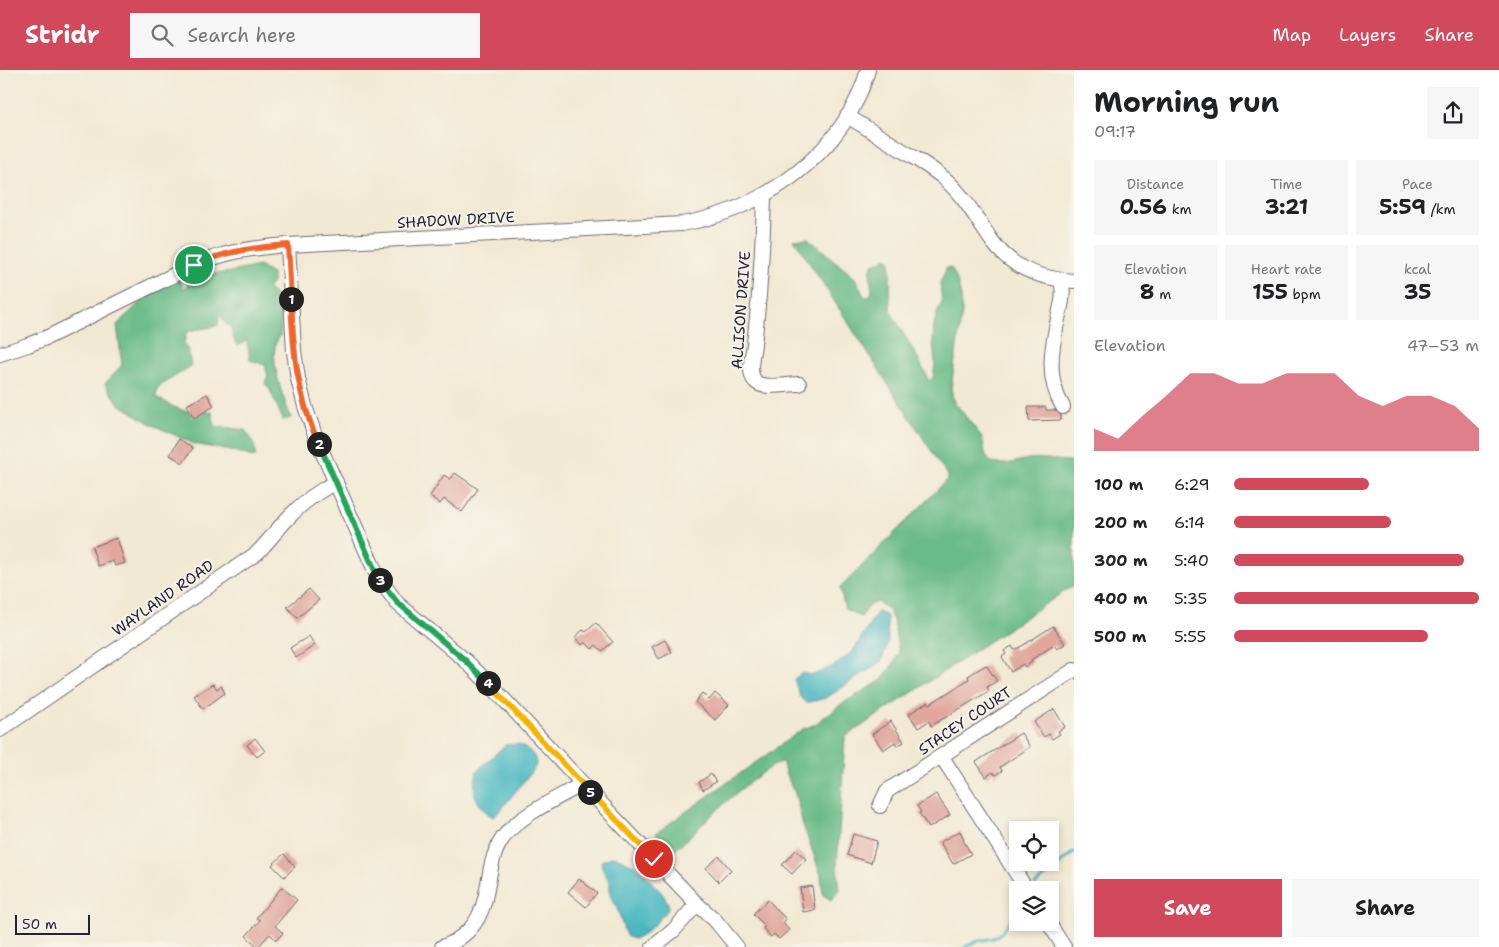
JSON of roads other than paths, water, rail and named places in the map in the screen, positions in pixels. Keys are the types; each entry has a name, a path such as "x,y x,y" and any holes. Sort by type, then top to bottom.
{"street":[{"name":"SHADOW DRIVE","path":"0,354 48,337 210,258 239,250 288,245 682,224 705,220 764,195 782,184 812,159 833,137 847,116 858,96 868,70"},
{"path":"847,116 931,168 946,180 973,210 992,242 1003,254 1018,265 1040,276 1068,281 1063,296 1051,360 1053,384 1063,407"},
{"name":"ALLISON DRIVE","path":"764,195 764,228 751,373 756,383 764,386 799,384"},
{"path":"288,245 294,351 305,406 316,438 376,573 386,588 408,612 466,661 492,687 582,784 697,904 715,920 737,947"},
{"name":"WAYLAND ROAD","path":"0,730 257,553 301,505 318,492 336,482"},
{"name":"STACEY COURT","path":"880,806 887,791 1074,670"},
{"path":"942,757 1021,881"},
{"path":"442,947 455,942 475,924 485,903 494,854 506,834 527,816 582,784"},
{"path":"653,947 674,930 697,904"},
{"path":"1054,931 1064,947"}],"water":[{"path":"878,611 887,616 888,643 881,662 826,698 806,703 800,697 794,679 802,673 813,675 834,666 853,651"},
{"path":"518,744 529,750 535,758 536,766 493,817 482,808 474,793 477,771 505,745"},
{"path":"614,856 636,866 662,893 668,903 668,909 655,924 642,936 633,939 626,936 617,908 610,895 610,882 602,869 601,861"}],"waterway":[{"path":"1040,881 1074,852"},
{"path":"965,947 978,941 994,938 1001,933 1009,922"}]}
